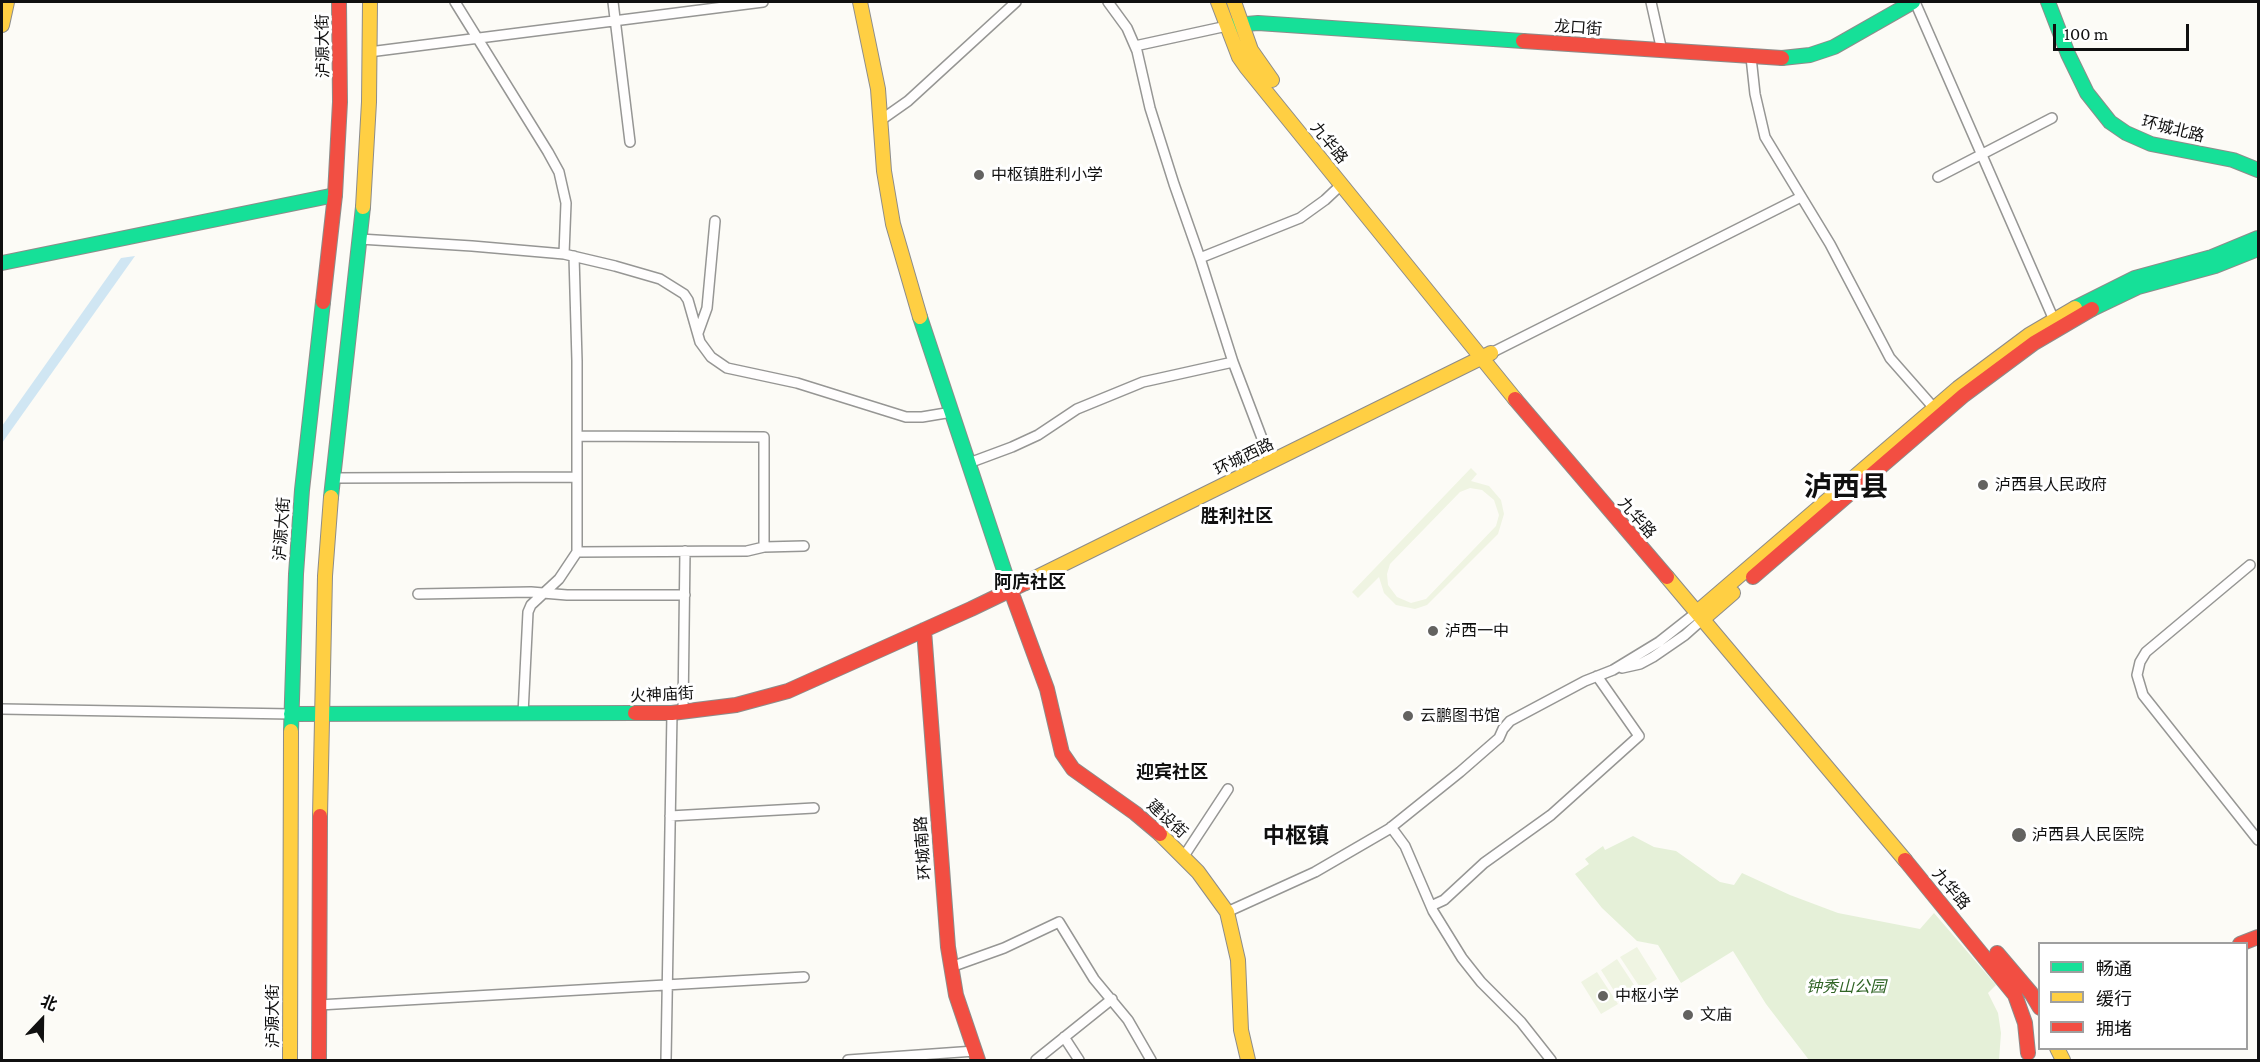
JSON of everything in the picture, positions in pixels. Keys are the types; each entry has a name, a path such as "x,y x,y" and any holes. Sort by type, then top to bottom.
{"main road":[{"path":"2,25 7,2"},
{"name":"泸源大街","path":"290,1060 291,714 298,531 335,195 340,102 339,2"},
{"path":"319,1060 321,714 325,576 368,144 370,2"},
{"name":"建设街","path":"860,2 878,89 884,171 893,224 920,318 1011,590 1047,689 1066,761 1073,769 1143,819 1184,856 1213,890 1227,912 1238,960 1241,1030 1248,1060"},
{"name":"九华路","path":"1218,2 1239,57 1341,185 1487,355"},
{"name":"九华路","path":"1234,2 1251,50 1262,68 1584,481 1704,613 2031,993 2038,1005"},
{"name":"龙口街","path":"1227,26 1258,23 1791,58 1822,51 1845,42 1914,2"},
{"name":"环城北路","path":"2048,2 2068,54 2087,93 2097,108 2117,128 2151,144 2233,160 2259,170"},
{"path":"2,263 335,195"},
{"path":"1704,613 1980,369 2054,320 2135,278 2212,257 2259,238"},
{"path":"1704,613 1964,395 2034,343 2085,313 2138,287 2215,266 2259,249"},
{"name":"环城西路","path":"1011,590 1487,355"},
{"name":"火神庙街","path":"291,714 677,713 736,705 788,691 1011,590"},
{"name":"九华路","path":"1704,613 1986,957 2015,996 2024,1015 2027,1057"},
{"name":"环城南路","path":"924,630 943,899 951,967 956,994 976,1056"}],"street":[{"path":"455,2 559,172 566,203 578,436 577,552 565,572 531,605 526,620 523,714"},
{"path":"613,2 630,142"},
{"path":"369,52 763,2"},
{"path":"881,120 908,101 1016,2"},
{"path":"1108,2 1127,28 1135,46 1150,108 1233,362 1271,462"},
{"path":"1651,2 1662,51"},
{"path":"1914,2 1983,154 2054,320"},
{"path":"1135,46 1227,26"},
{"path":"1752,57 1755,94 1765,137 1830,244 1890,358 1934,408"},
{"path":"1938,177 2052,118"},
{"path":"1200,258 1300,218 1326,200 1341,185"},
{"path":"1487,355 1802,197"},
{"path":"698,333 707,308 715,221"},
{"path":"360,239 569,255 660,279 675,286 688,300 700,342 711,357 721,365 732,370 797,383 906,417 952,412"},
{"path":"969,463 1020,444 1077,409 1143,382 1233,362"},
{"path":"578,436 764,437 764,547"},
{"path":"333,478 577,477"},
{"path":"577,552 747,551 764,547 804,546"},
{"path":"666,1060 670,816 685,595 685,551"},
{"path":"2250,565 2146,652 2140,662 2137,675 2143,695 2259,840"},
{"path":"418,594 685,595"},
{"path":"1227,912 1315,872 1391,827 1417,808 1499,738 1510,721 1613,670 1704,613"},
{"path":"1431,906 1444,900 1491,857 1551,815 1639,736 1597,676"},
{"path":"2,709 291,714"},
{"path":"1184,856 1228,789"},
{"path":"670,816 814,808"},
{"path":"1391,827 1405,846 1431,906 1471,970 1521,1022 1551,1060"},
{"path":"951,967 1004,948 1059,922 1094,979 1128,1020 1151,1060"},
{"path":"319,1005 804,977"},
{"path":"1036,1060 1112,999"},
{"path":"1064,1037 1079,1060"},
{"path":"848,1060 976,1056"}],"green space":[{"path":"1471,468 1477,474 1471,481 1489,486 1501,500 1504,514 1498,534 1427,605 1415,609 1396,605 1384,593 1379,577 1358,598 1352,592","holes":["1470,488 1482,490 1494,500 1499,515 1496,526 1426,599 1411,603 1397,597 1388,585 1387,574 1390,564 1460,492"]},
{"name":"钟秀山公园","path":"1633,836 1654,847 1676,851 1720,882 1734,885 1742,873 1790,895 1838,913 1920,929 1934,913 1996,985 1988,993 1998,1013 2001,1033 1999,1060 1809,1060 1766,1004 1733,951 1681,983 1658,945 1637,941 1602,908 1575,874 1589,864 1585,859 1603,846 1605,850"},
{"path":"1637,947 1657,979 1641,989 1620,957"},
{"path":"1617,959 1638,991 1621,1002 1601,970"},
{"path":"1597,972 1618,1004 1601,1014 1581,982"}],"water":[{"path":"135,256 2,443 2,426 121,258"}],"traffic: fast":[{"path":"1782,58 1810,55 1834,47 1913,2"},
{"path":"2048,2 2068,54 2087,93 2110,122 2126,133 2151,144 2233,160 2258,170"},
{"path":"1235,25 1258,23 1523,41"},
{"path":"2,263 335,195"},
{"path":"331,497 363,207"},
{"path":"2075,308 2135,278 2212,257 2258,238"},
{"path":"2092,309 2138,287 2215,266 2258,249"},
{"path":"291,731 296,574 302,490 323,302"},
{"path":"920,317 1011,591"},
{"path":"291,714 635,713"}],"traffic: slow":[{"path":"2,25 7,2"},
{"path":"363,207 369,102 370,2"},
{"path":"860,2 878,89 884,171 893,224 920,317"},
{"path":"1218,2 1239,57 1246,67 1515,399"},
{"path":"1234,2 1251,50 1272,80"},
{"path":"1697,612 1958,388 2029,335 2075,308"},
{"path":"1025,583 1491,353"},
{"path":"320,816 325,576 331,497"},
{"path":"1667,577 1905,860"},
{"path":"1703,619 1733,593"},
{"path":"290,1060 291,731"},
{"path":"1160,834 1198,872 1227,912 1238,960 1241,1030 1248,1060"},
{"path":"2058,1050 2063,1060"}],"traffic: jam":[{"path":"323,302 335,195 340,102 339,2"},
{"path":"1523,41 1782,58"},
{"path":"1753,577 1964,395 2034,343 2092,309"},
{"path":"1515,399 1667,577"},
{"path":"635,713 672,713 736,705 788,691 1025,583"},
{"path":"1011,591 1047,689 1062,753 1073,769 1135,813 1160,834"},
{"path":"924,630 948,947 956,995 978,1060"},
{"path":"319,1060 320,816"},
{"path":"1905,860 2015,995 2025,1023 2028,1053"},
{"path":"2245,942 2258,937"},
{"path":"1997,953 2038,1005"}],"place":[{"name":"中枢镇胜利小学","path":"979,175"},
{"name":"泸西县人民政府","path":"1983,485"},
{"name":"泸西一中","path":"1433,631"},
{"name":"云鹏图书馆","path":"1408,716"},
{"name":"泸西县人民医院","path":"2019,835"},
{"name":"中枢小学","path":"1603,996"},
{"name":"文庙","path":"1688,1015"}],"district":[{"name":"泸西县","path":"1846,487"},
{"name":"胜利社区","path":"1237,516"},
{"name":"阿庐社区","path":"1030,582"},
{"name":"迎宾社区","path":"1172,772"},
{"name":"中枢镇","path":"1296,836"}]}
